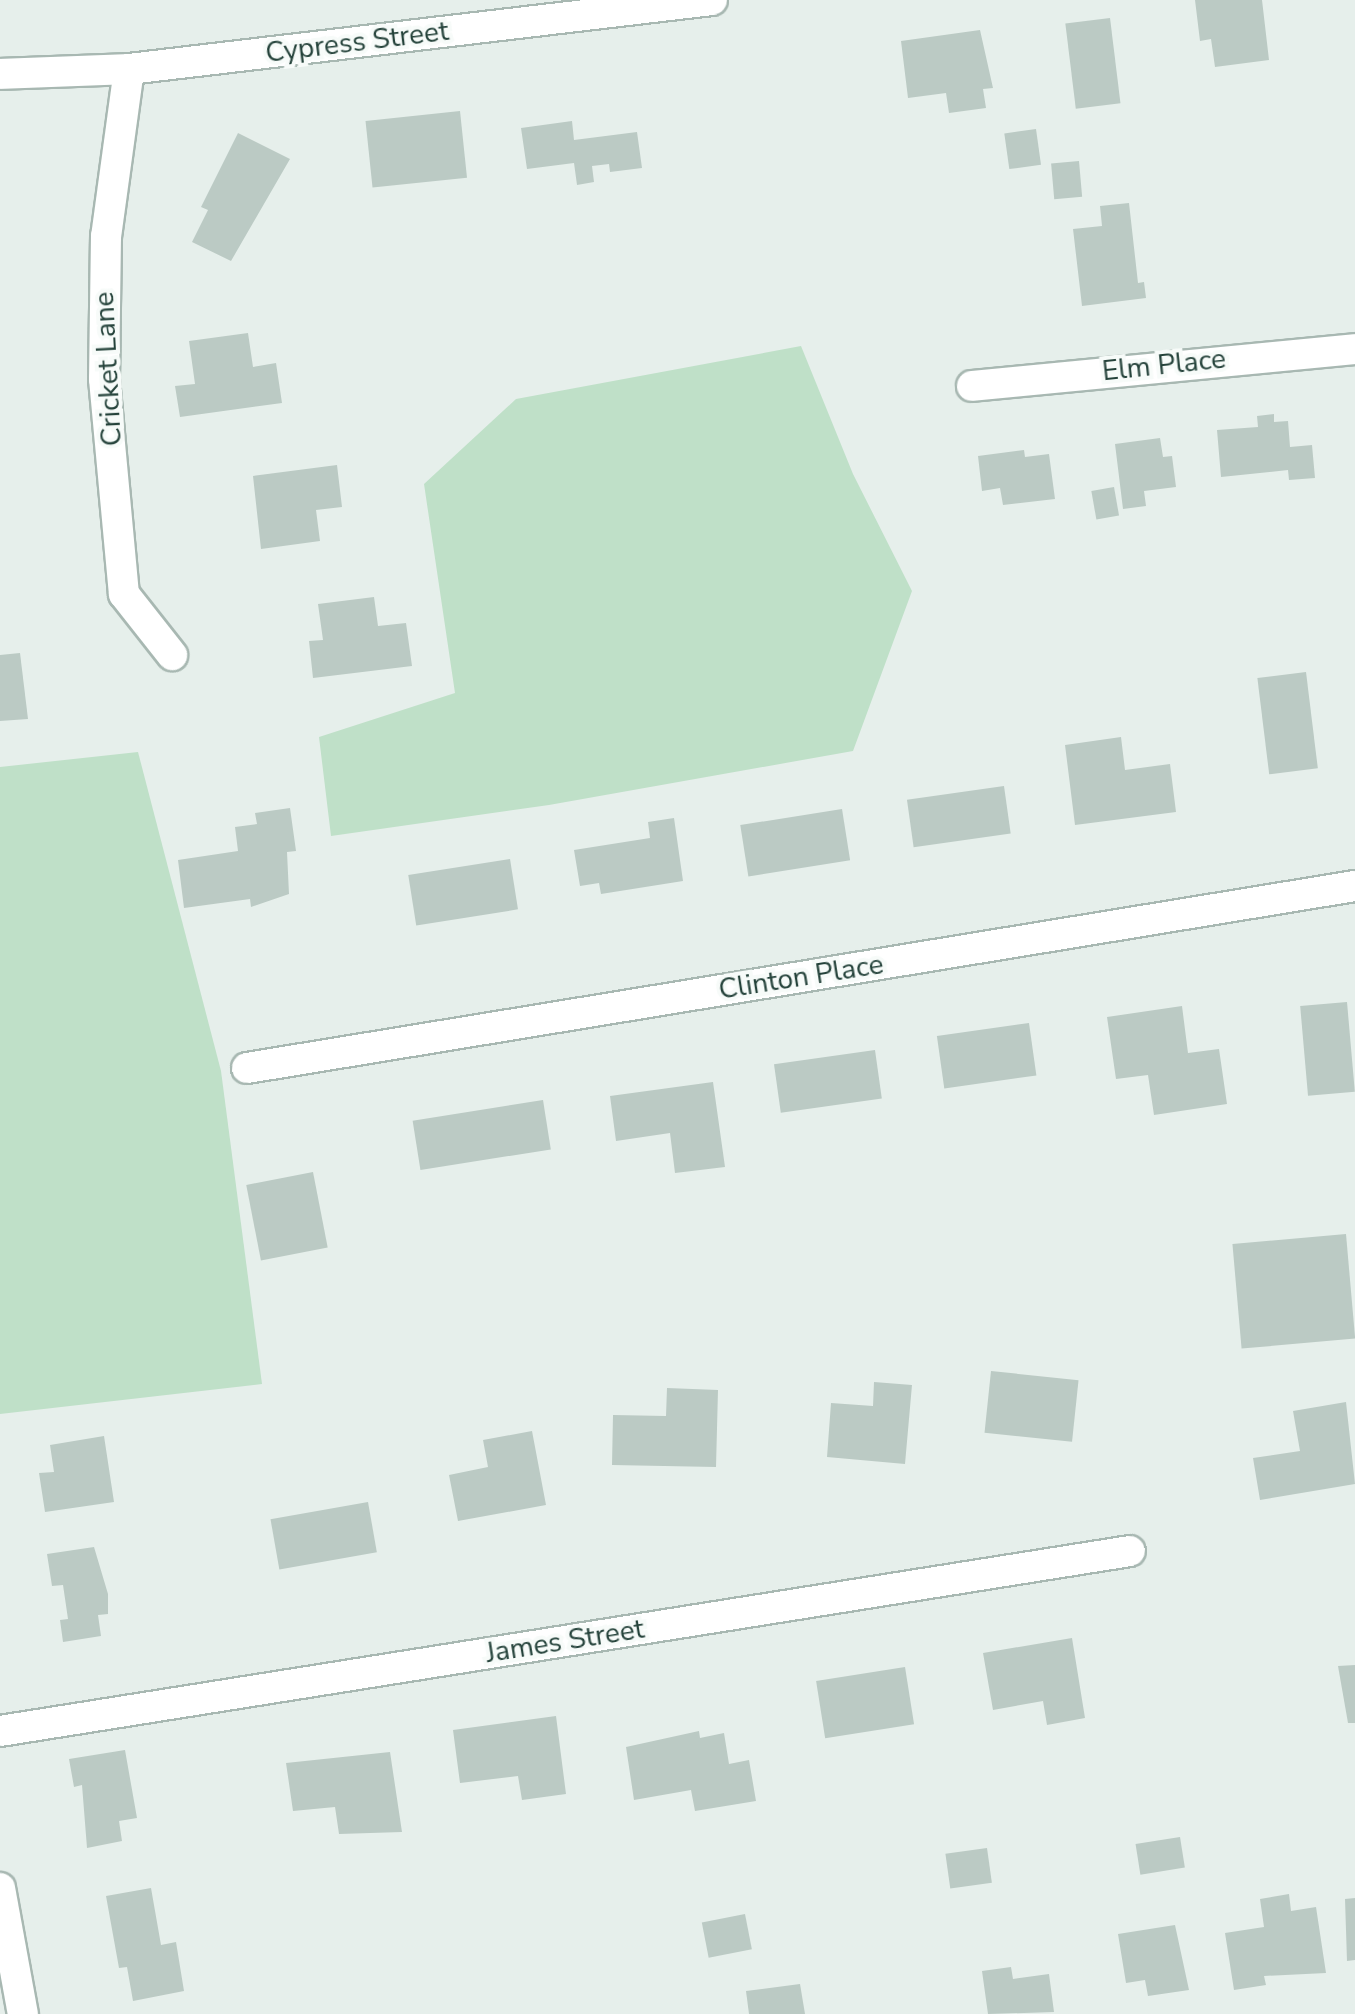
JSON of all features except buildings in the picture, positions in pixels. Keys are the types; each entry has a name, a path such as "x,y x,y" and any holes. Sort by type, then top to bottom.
{"street":[{"name":"Cypress Street","path":"0,74 129,69 712,0"},
{"name":"Cricket Lane","path":"129,69 106,236 104,378 124,594 172,655"},
{"name":"Elm Place","path":"972,386 1355,348"},
{"name":"Clinton Place","path":"248,1068 1355,886"},
{"name":"James Street","path":"0,1731 1130,1551"},
{"path":"0,1888 23,2014"}],"green space":[{"path":"801,346 853,474 912,591 853,751 549,805 331,836 319,737 455,693 424,484 516,399"},
{"path":"138,752 221,1071 262,1384 0,1414 0,767"}]}
